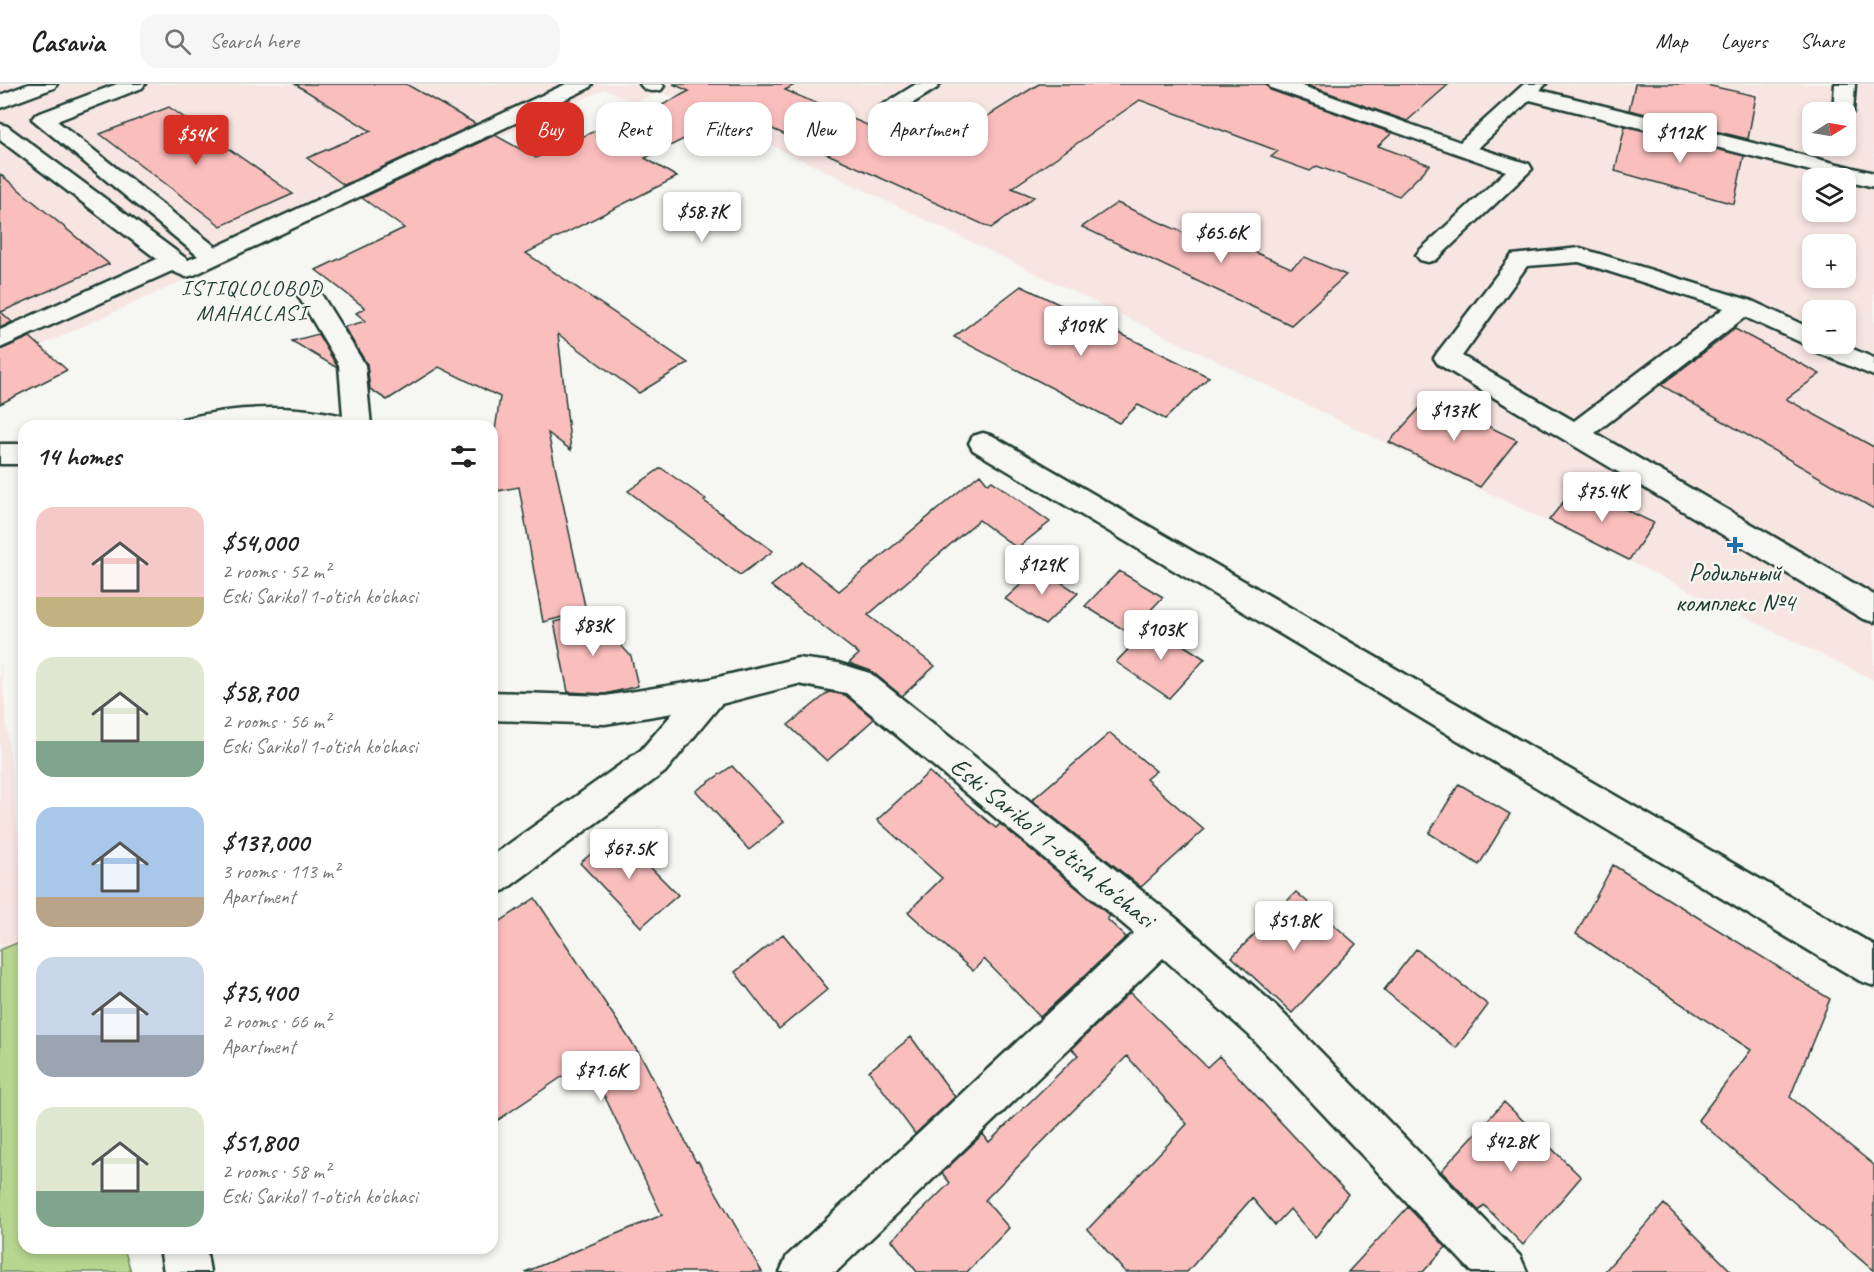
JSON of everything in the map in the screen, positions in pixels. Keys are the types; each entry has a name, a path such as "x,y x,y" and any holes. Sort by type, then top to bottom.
{"street":[{"path":"0,102 47,84"},
{"path":"135,84 42,118 214,257"},
{"path":"0,130 186,270 582,84"},
{"path":"901,102 930,84"},
{"path":"1278,84 1521,169 1428,255"},
{"path":"1844,102 1845,84"},
{"path":"1463,150 1531,88 1838,163 1874,180"},
{"path":"1802,334 1743,306 1580,255 1520,260 1447,358 1874,610"},
{"path":"0,340 173,261"},
{"path":"309,294 352,365 357,420"},
{"path":"1575,434 1743,306"},
{"path":"1842,354 1874,368"},
{"path":"258,420 279,418 322,420"},
{"path":"983,443 1874,967"},
{"path":"0,454 18,454"},
{"name":"Eski Sariko'l 1-o'tish ko'chasi","path":"498,706 605,710 710,693 798,671 838,676 858,683 1163,932 1263,1021 1504,1272"},
{"path":"498,874 653,761 710,693"},
{"path":"803,1272 1163,932"},
{"path":"184,1254 187,1272"}],"shaded area":[{"path":"0,84 1874,84 1874,680 794,156 856,156 856,102 784,102 784,151 772,145 772,102 684,103 662,92 634,102 605,89 576,102 516,102 516,129 0,364"},
{"path":"0,660 18,836 18,942 0,950"}],"green space":[{"path":"18,942 18,1254 126,1254 131,1272 0,1272 0,950"}],"building":[{"path":"295,84 406,84 476,124 344,185 307,158 371,131"},
{"path":"673,84 796,84 785,90 813,102 784,102 784,134 772,129 772,102 684,102 684,139 672,145 672,102 668,102 689,91"},
{"path":"1039,84 1266,84 1270,90 1392,133 1378,146 1430,165 1399,196 1317,166 1310,171 1271,157 1278,151 1140,100 1012,188 1034,197 991,228 832,156 856,156 856,120 868,125 868,156 988,156 988,116"},
{"path":"1304,84 1449,84 1407,121"},
{"path":"1635,84 1702,84 1756,96 1748,139 1629,110"},
{"path":"169,107 293,194 221,226 100,134"},
{"path":"1625,126 1744,156 1734,204 1615,171"},
{"path":"596,130 596,156 649,156 645,158 677,177 526,253 688,363 639,393 558,334 571,450 548,433 586,611 543,622 519,487 498,491 497,420 500,397 439,367 387,400 370,389 367,364 344,327 366,321 356,313 365,308 316,270 404,228 362,198 495,135 516,147 516,156 536,158 540,156 584,156 584,136"},
{"path":"0,174 109,264 1,312 12,322 0,328"},
{"path":"1117,203 1197,239 1207,231 1291,268 1305,257 1346,275 1291,325 1082,227"},
{"path":"1021,286 1209,377 1165,419 1138,405 1119,423 954,337"},
{"path":"1735,329 1820,374 1786,399 1874,447 1874,509 1661,385"},
{"path":"318,334 337,366 337,368 292,341"},
{"path":"30,337 67,370 0,404 0,350"},
{"path":"1429,398 1517,440 1480,487 1389,442"},
{"path":"661,468 706,499 704,501 773,551 740,575 628,491"},
{"path":"980,474 988,484 992,481 1050,522 1017,548 979,520 868,615 935,666 902,696 871,671 849,663 859,654 771,586 802,562 839,591"},
{"path":"1576,486 1654,523 1629,560 1549,520"},
{"path":"1039,568 1078,593 1045,625 1005,599"},
{"path":"1119,571 1163,597 1129,633 1085,606"},
{"path":"590,613 631,656 638,686 605,694 568,692 554,622"},
{"path":"1152,625 1205,659 1169,698 1116,662"},
{"path":"829,692 845,695 874,719 827,761 788,725"},
{"path":"1110,733 1156,771 1146,779 1204,830 1141,887 1032,800"},
{"path":"732,766 784,822 749,850 696,791"},
{"path":"929,772 996,828 1000,824 1003,826 1110,916 1107,919 1126,937 1040,1017 984,959 973,971 908,912 942,878 877,820"},
{"path":"1459,784 1510,814 1479,865 1429,833"},
{"path":"616,833 678,895 641,927 580,863"},
{"path":"1613,865 1830,999 1790,1097 1874,1165 1874,1271 1698,1120 1751,1050 1576,934"},
{"path":"1296,892 1356,944 1292,1013 1232,957"},
{"path":"535,898 644,1061 696,1162 698,1161 762,1272 525,1272 662,1215 587,1060 498,1120 498,923"},
{"path":"783,934 828,989 779,1029 735,972"},
{"path":"1416,949 1488,1005 1456,1048 1384,990"},
{"path":"1130,992 1207,1067 1219,1056 1348,1194 1315,1238 1290,1209 1275,1225 1252,1198 1187,1272 1125,1272 1088,1229 1187,1124 1127,1056 985,1200 1009,1228 967,1272 917,1272 892,1240 950,1183 942,1173 983,1134 989,1142 1078,1055 1072,1049"},
{"path":"911,1037 955,1097 915,1134 869,1071"},
{"path":"1504,1102 1581,1177 1523,1245 1484,1205 1479,1211 1441,1171"},
{"path":"1664,1204 1732,1272 1604,1272"},
{"path":"1408,1207 1446,1247 1423,1272 1348,1272"}],"place":[{"name":"Родильный комплекс №4","path":"1735,545"}],"district":[{"name":"ISTIQLOLOBOD MAHALLASI","path":"252,300"}]}
